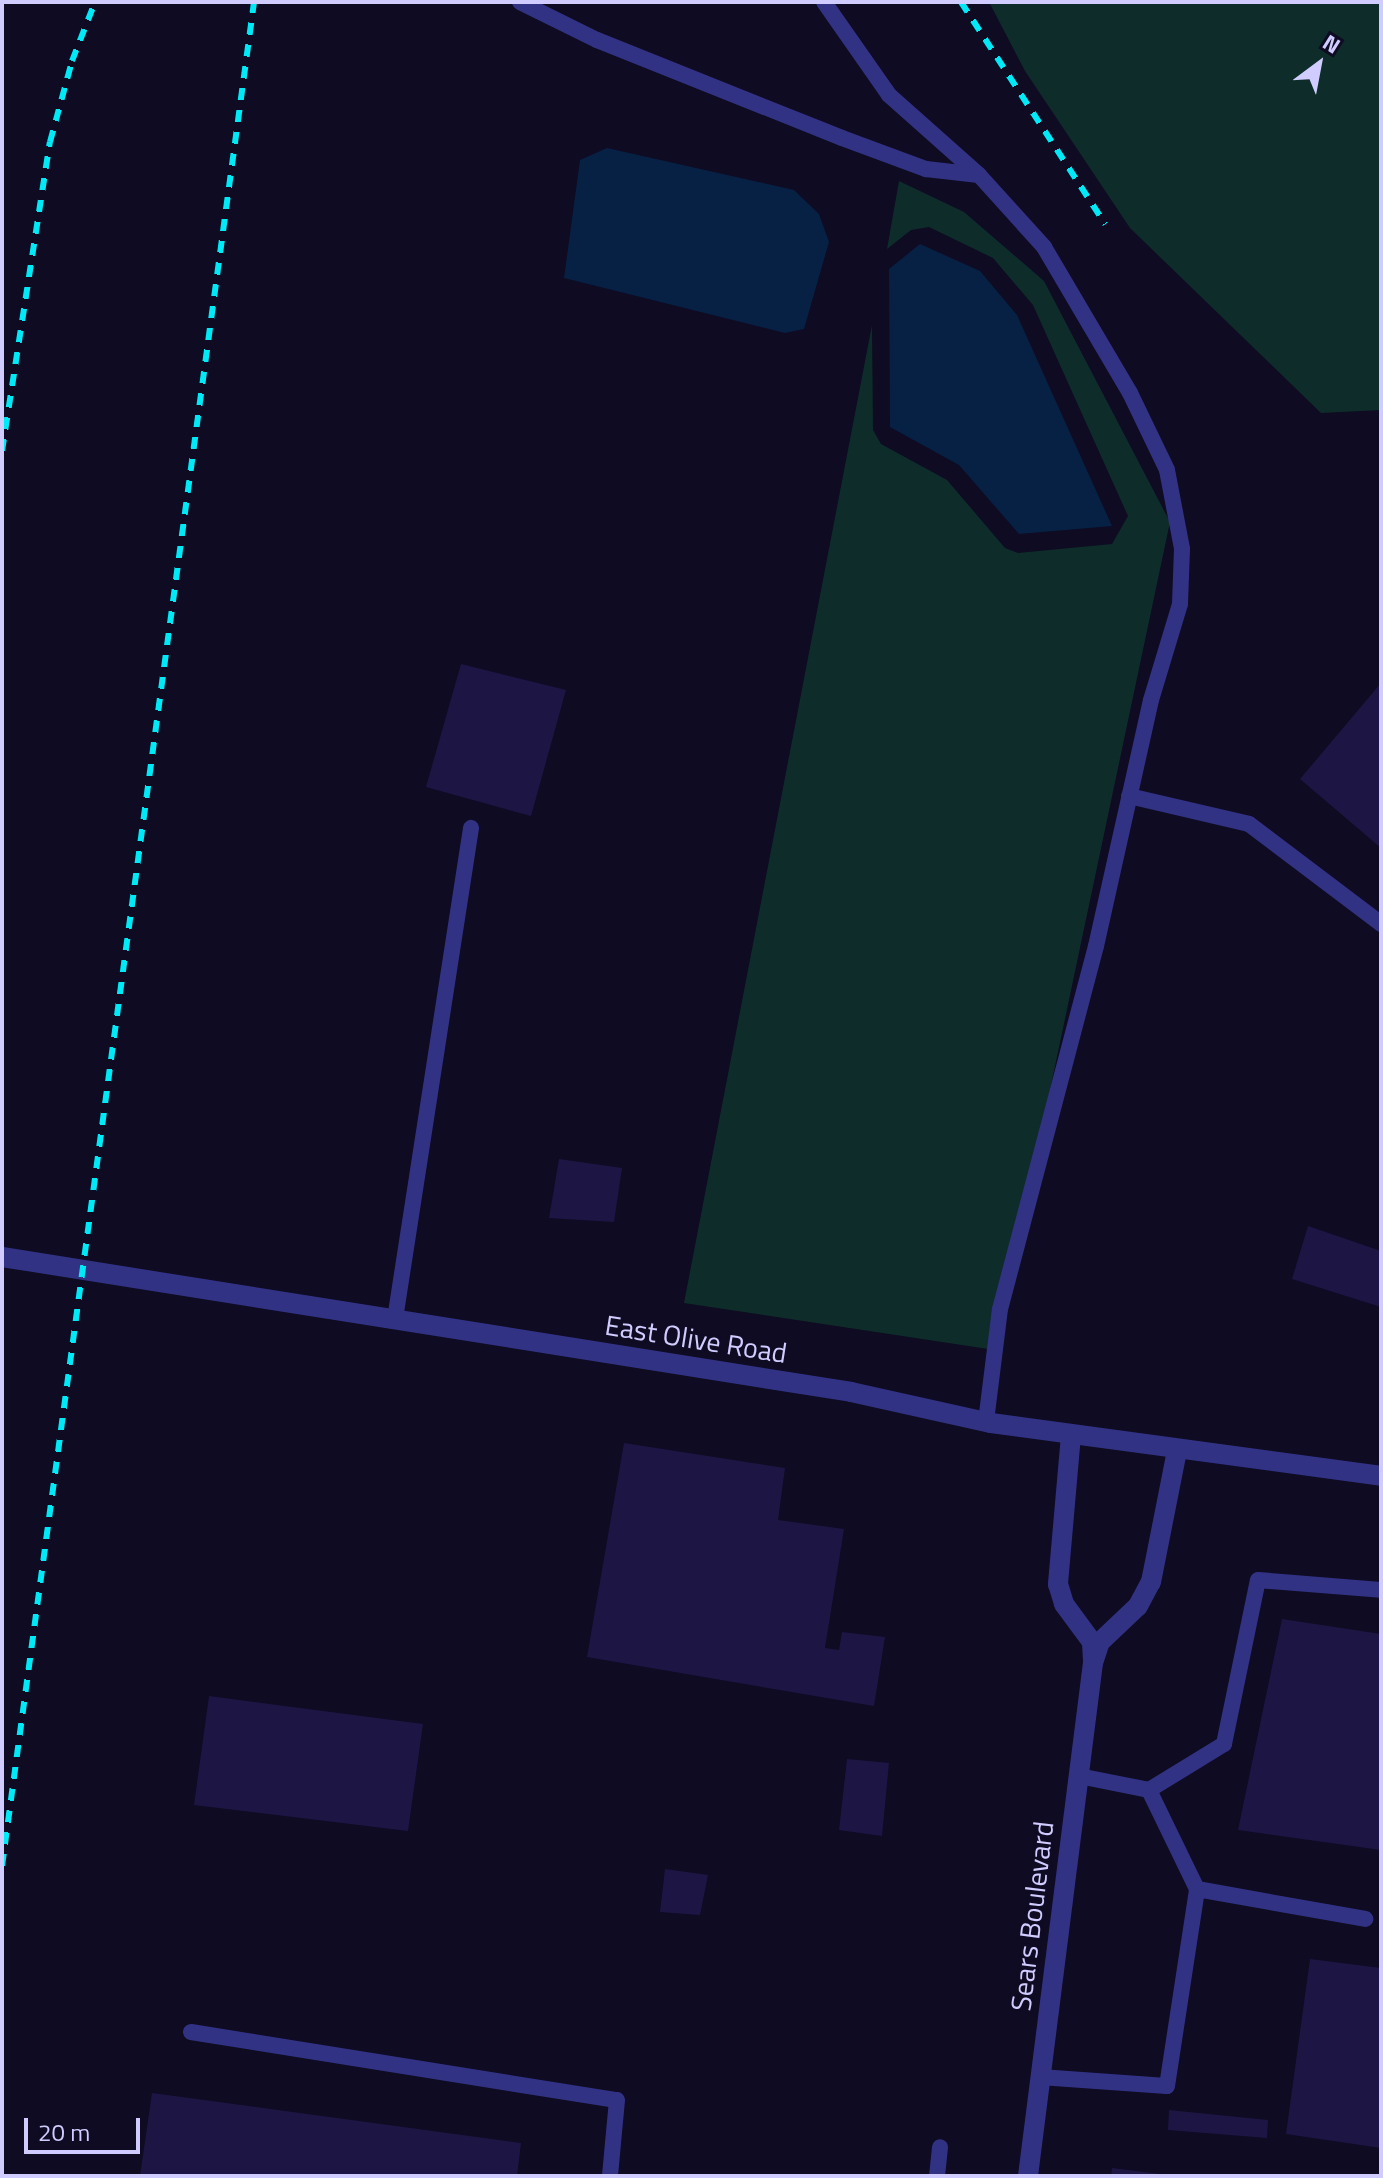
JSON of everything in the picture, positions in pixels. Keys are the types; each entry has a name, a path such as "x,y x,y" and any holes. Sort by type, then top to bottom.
{"street":[{"name":"East Olive Road","path":"2,1257 851,1392 986,1422 1177,1451 1381,1476"},
{"name":"Sears Boulevard","path":"1028,2176 1093,1663 1092,1642 1064,1604 1058,1584 1071,1435"},
{"name":"Sears Boulevard","path":"1093,1663 1100,1642 1138,1606 1151,1582 1177,1451"}],"lane":[{"path":"824,2 889,95 979,175 1044,247 1130,393 1167,470 1182,549 1180,604 1151,700 1088,976 1006,1279 986,1422"},
{"path":"526,6 842,138 926,169 979,175"},
{"path":"1129,796 1249,824 1381,924"},
{"path":"395,1319 471,828"},
{"path":"1079,1776 1149,1790 1224,1744 1258,1580 1381,1590"},
{"path":"1040,2077 1167,2086 1197,1889 1149,1790"},
{"path":"1197,1889 1365,1919"},
{"path":"191,2032 617,2100 610,2176"},
{"path":"937,2176 940,2147"}],"green space":[{"path":"989,2 1381,2 1381,410 1321,413 1130,228 1025,71"},
{"path":"899,181 964,212 1044,281 1170,522 995,1350 684,1303 872,325 873,430 881,444 947,480 1005,548 1018,553 1112,544 1128,516 1033,305 993,258 929,227 911,230 887,249"}],"water":[{"path":"607,148 794,190 819,214 829,242 804,329 785,333 564,278 580,160"},
{"path":"920,244 980,271 1017,315 1112,526 1019,534 959,465 890,427 889,269"}],"building":[{"path":"461,664 566,690 531,816 426,787"},
{"path":"1381,683 1381,848 1300,779"},
{"path":"559,1159 622,1168 614,1222 549,1218"},
{"path":"1308,1226 1381,1251 1381,1307 1292,1279"},
{"path":"624,1443 785,1468 778,1520 844,1529 825,1648 839,1650 842,1632 885,1637 874,1706 587,1657"},
{"path":"1282,1619 1381,1634 1381,1850 1238,1830"},
{"path":"209,1696 423,1724 408,1831 194,1805"},
{"path":"847,1759 889,1763 882,1836 839,1830"},
{"path":"665,1869 708,1875 700,1915 660,1912"},
{"path":"1310,1959 1381,1968 1381,2148 1286,2134"},
{"path":"152,2093 521,2143 517,2176 140,2176"},
{"path":"1169,2110 1268,2120 1267,2138 1168,2130"},
{"path":"1112,2168 1160,2174 1160,2176 1111,2176"}],"railway":[{"path":"2,451 50,142 72,61 95,2"},
{"path":"2,1866 254,2"},
{"path":"961,2 1105,224"}]}
